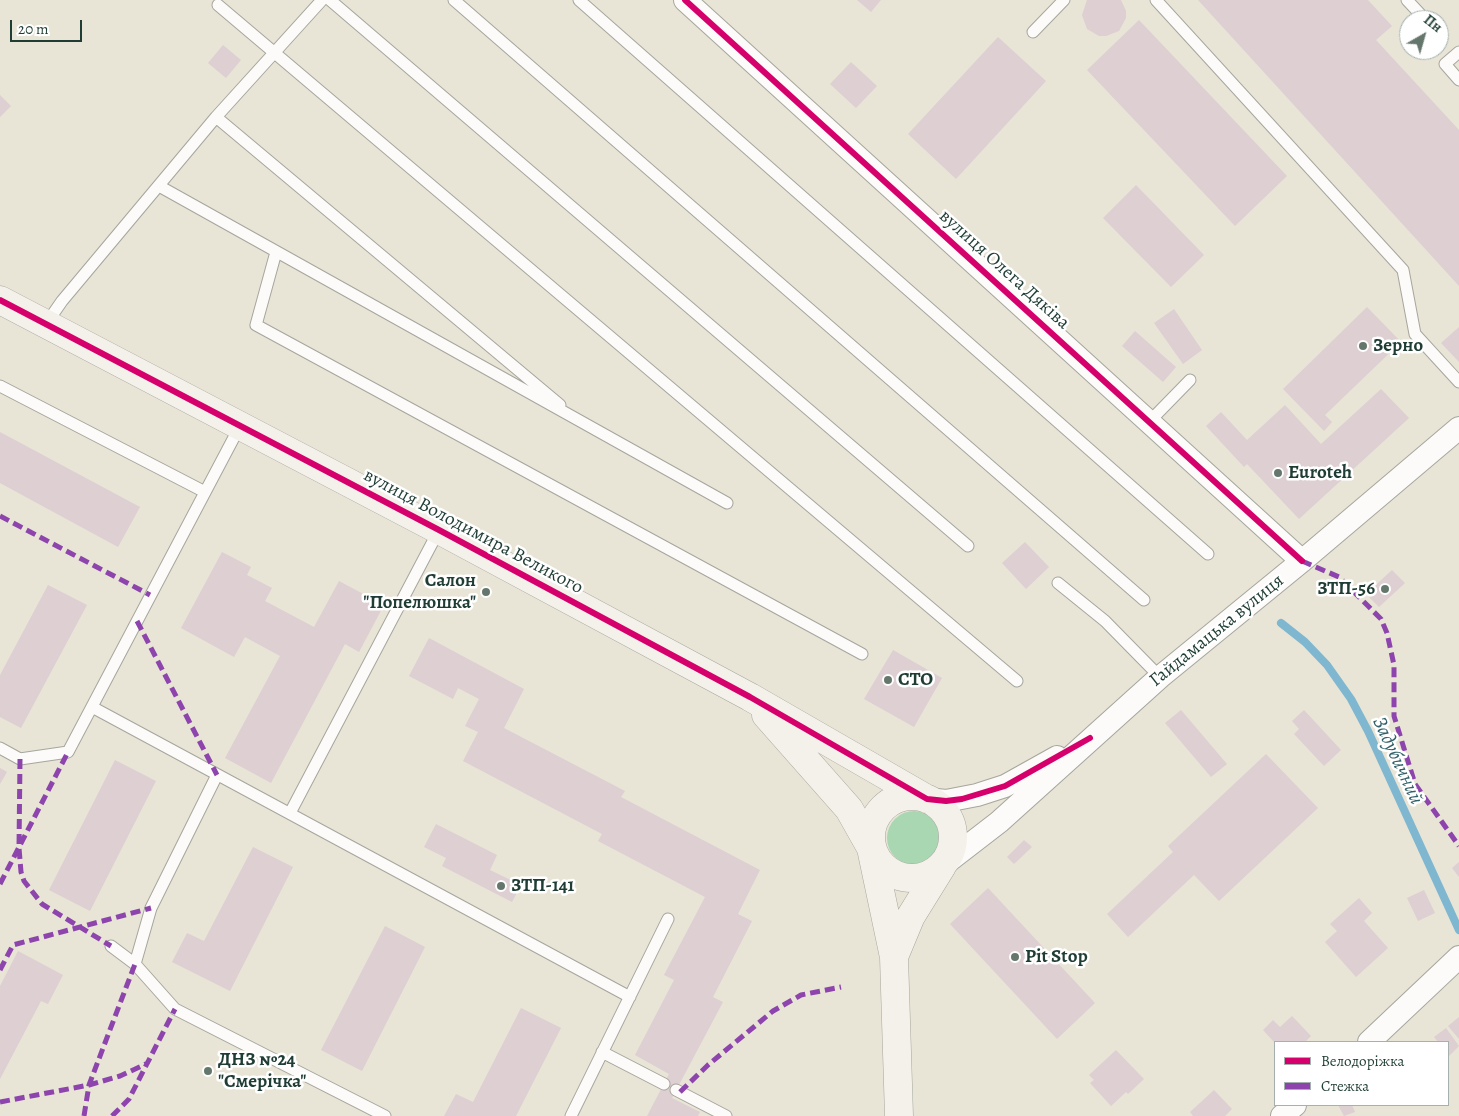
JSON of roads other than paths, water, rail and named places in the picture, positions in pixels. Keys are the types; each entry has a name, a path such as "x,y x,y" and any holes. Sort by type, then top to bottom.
{"street":[{"name":"вулиця Олега Дяківа","path":"685,0 1302,561"},
{"name":"вулиця Володимира Великого","path":"0,300 439,530 750,697 927,799"},
{"name":"Гайдамацька вулиця","path":"942,866 999,822 1090,738 1160,677 1302,561 1459,428"},
{"name":"вулиця Володимира Великого","path":"750,697 848,809 871,848 894,957 899,1116"},
{"name":"Гайдамацька вулиця","path":"927,799 962,799 1005,786 1090,738"},
{"path":"903,797 927,799 945,813 951,823 952,847 942,866 930,875 919,878 895,876 885,869 871,848 872,826 883,807 903,797"},
{"name":"вулиця Володимира Великого","path":"894,957 911,916 942,866"},
{"path":"1370,1041 1459,956"},
{"path":"1282,1116 1294,1106"}],"lane":[{"path":"46,324 62,301 216,118 322,0"},
{"path":"330,0 968,546"},
{"path":"454,0 1144,600"},
{"path":"579,0 1208,554"},
{"path":"1033,32 1064,0"},
{"path":"1156,0 1403,270 1414,334 1459,382"},
{"path":"1406,0 1416,10"},
{"path":"218,5 1017,681"},
{"path":"1459,52 1445,64 1459,80"},
{"path":"216,118 581,422"},
{"path":"159,186 727,503"},
{"path":"276,252 256,324 862,654"},
{"path":"1149,422 1190,380"},
{"path":"0,386 205,492"},
{"path":"0,748 20,759 68,752 240,426"},
{"path":"290,814 439,530"},
{"path":"1058,583 1105,621 1160,677"},
{"path":"92,707 630,997"},
{"path":"135,964 151,908 218,775"},
{"path":"571,1116 668,919"},
{"path":"112,946 135,964 175,1010 385,1116"},
{"path":"602,1052 664,1084"},
{"path":"676,1090 726,1116"}],"waterway":[{"name":"Задубичний","path":"1281,623 1305,642 1327,665 1351,699 1368,731 1459,930"}],"place":[{"name":"Зерно","path":"1363,346"},
{"name":"Euroteh","path":"1278,473"},
{"name":"ЗТП-56","path":"1385,589"},
{"name":"Салон \"Попелюшка\"","path":"486,592"},
{"name":"СТО","path":"888,680"},
{"name":"ЗТП-141","path":"501,886"},
{"name":"Pit Stop","path":"1015,957"},
{"name":"ДНЗ №24 \"Смерічка\"","path":"208,1071"}]}
